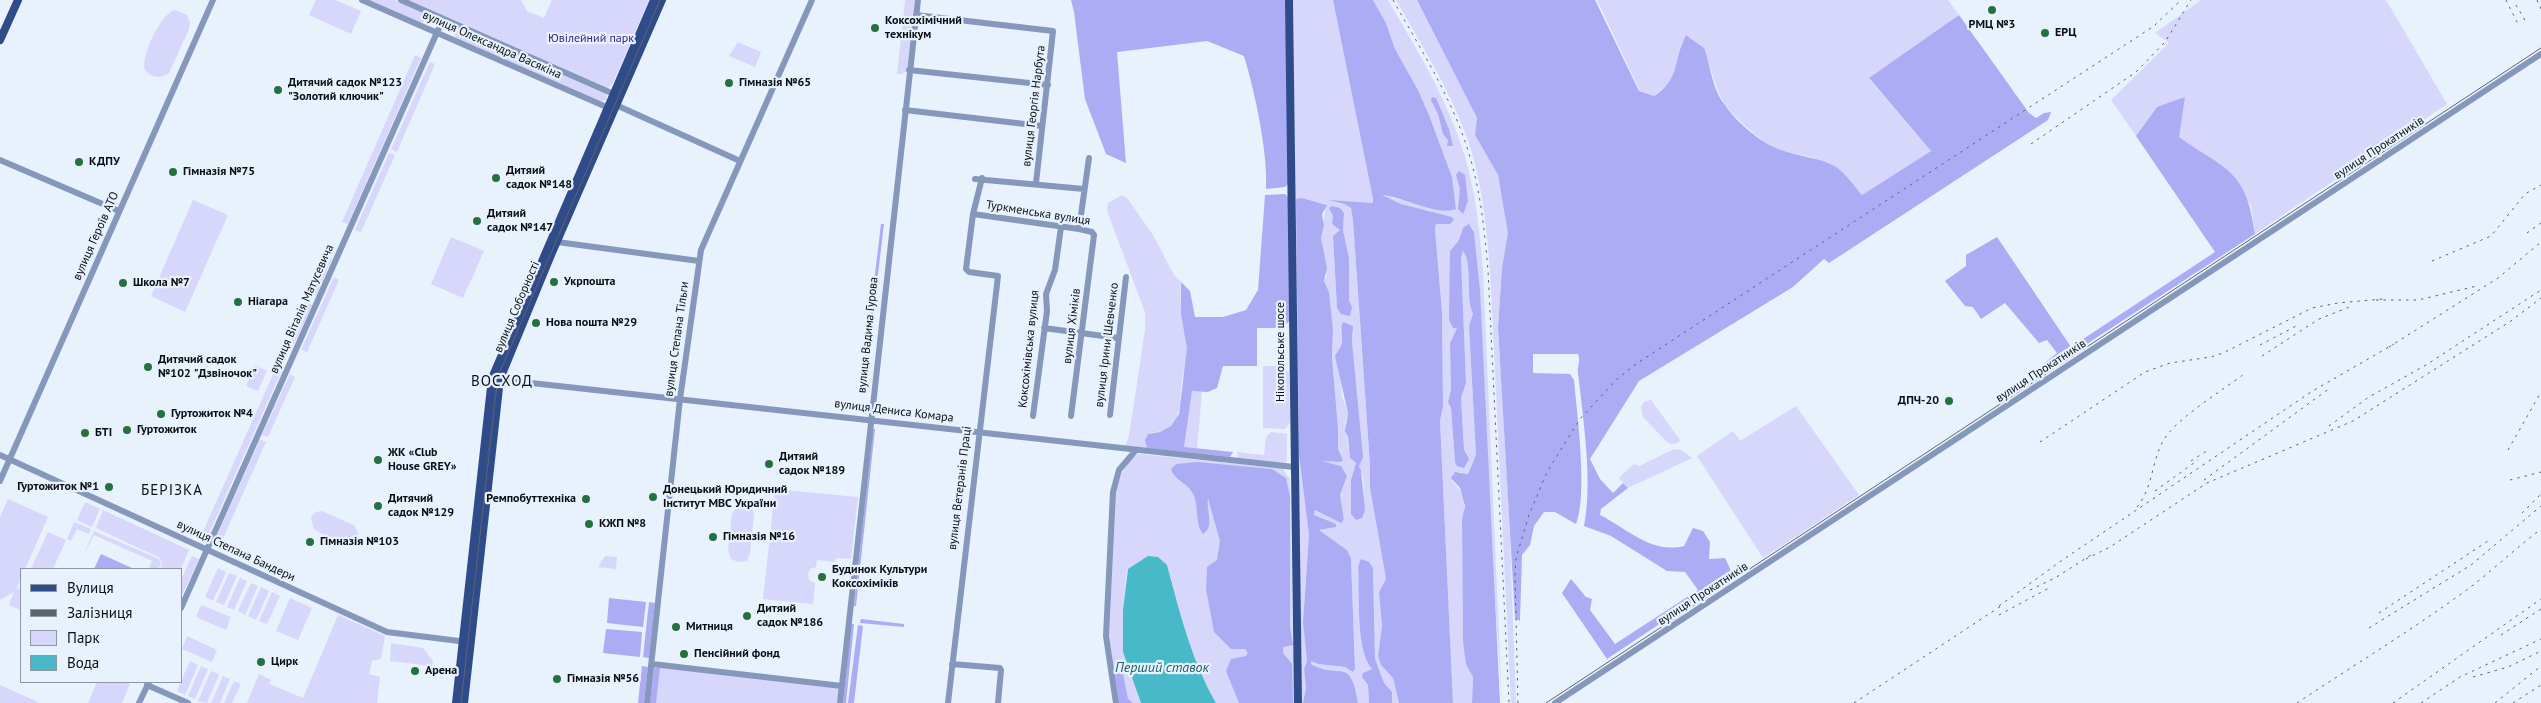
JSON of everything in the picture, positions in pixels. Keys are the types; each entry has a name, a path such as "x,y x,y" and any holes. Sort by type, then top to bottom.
{"main road":[{"path":"0,40 18,0"},
{"name":"вулиця Соборності","path":"496,379 612,108 654,0"},
{"name":"вулиця Соборності","path":"616,95 662,0"},
{"name":"Нікопольське шосе","path":"1289,0 1298,703"},
{"name":"вулиця Соборності","path":"464,703 467,642 496,379 612,108"},
{"name":"вулиця Соборності","path":"456,703 467,642"}],"street":[{"name":"вулиця Героїв АТО","path":"0,481 213,0"},
{"name":"вулиця Олександра Васякіна","path":"362,0 740,161"},
{"name":"вулиця Олександра Васякіна","path":"401,0 616,95"},
{"name":"вулиця Степана Тільги","path":"647,703 680,399 699,261 705,238 812,0"},
{"name":"вулиця Вадима Гурова","path":"840,703 918,0"},
{"name":"вулиця Георгія Нарбута","path":"916,15 1051,29 1054,31 1036,183"},
{"name":"вулиця Віталія Матусевича","path":"182,606 443,19"},
{"name":"вулиця Прокатників","path":"1556,703 2540,55"},
{"path":"909,70 1048,85"},
{"path":"905,110 1042,126"},
{"path":"1079,229 1089,158"},
{"path":"0,160 119,212"},
{"path":"973,214 979,179 1036,183 1084,190"},
{"name":"Туркменська вулиця","path":"998,276 969,272 966,269 973,214 1079,229 1092,232 1094,239"},
{"name":"Коксохімівська вулиця","path":"1033,416 1047,305 1046,294 1055,270 1061,227"},
{"name":"вулиця Хіміків","path":"1072,416 1094,239"},
{"path":"556,242 699,261"},
{"name":"вулиця Ветеранів Праці","path":"948,703 978,432 998,276"},
{"name":"вулиця Ірини Шевченко","path":"1110,415 1126,277"},
{"path":"1044,328 1118,338"},
{"name":"вулиця Дениса Комара","path":"496,379 1294,467"},
{"path":"1116,703 1106,636 1113,492 1119,470 1136,450"},
{"name":"вулиця Степана Бандери","path":"0,455 387,632 467,642"},
{"path":"652,664 842,686"},
{"path":"952,664 1000,668 998,703"},
{"path":"140,703 148,684 188,703"}],"green space":[{"path":"316,0 335,0 361,11 351,34 309,15"},
{"path":"370,0 395,0 425,14 427,18 424,22 420,22"},
{"name":"Ювілейний парк","path":"409,0 521,0 527,11 544,18 552,0 649,0 613,83 608,88"},
{"path":"905,0 915,0 907,71 897,74"},
{"path":"1293,0 1333,0 1373,203 1329,201 1344,204 1351,208 1353,220 1370,488 1386,579 1379,592 1382,626 1378,656 1381,665 1393,678 1399,703 1392,703 1392,692 1384,683 1375,659 1373,568 1358,567 1361,636 1367,661 1372,669 1363,673 1368,685 1369,703 1358,703 1352,679 1348,674 1343,671 1330,670 1311,664 1311,661 1318,664 1345,667 1350,670 1355,663 1351,558 1347,550 1318,529 1336,527 1336,524 1314,516 1315,510 1340,522 1344,519 1340,495 1347,476 1340,466 1318,460 1341,462 1338,449 1332,357 1333,329 1329,292 1324,281 1327,276 1321,238 1326,204 1302,198 1296,201 1299,455 1309,535 1303,623 1307,661 1304,669 1306,688 1303,703 1301,703","holes":["1344,213 1343,230 1349,258 1349,302 1337,308 1333,236 1340,230 1333,221 1333,216","1340,328 1354,332 1352,342 1358,466 1364,486 1356,520 1351,514 1351,480 1356,463 1350,458 1345,423 1348,413 1342,396 1339,350 1342,339"]},
{"path":"1373,0 1388,0 1427,68 1452,121 1473,188 1483,271 1502,703 1489,506 1480,289 1474,232 1472,227 1463,228 1459,240 1450,251 1457,328 1450,343 1451,390 1448,402 1451,408 1455,462 1467,453 1464,449 1461,398 1466,383 1461,258 1463,250 1468,263 1469,299 1473,314 1469,326 1476,455 1468,474 1459,472 1452,481 1459,489 1464,503 1462,519 1463,641 1473,677 1472,703 1453,703 1440,421 1443,406 1442,312 1435,229 1436,224 1454,220 1452,217 1401,204 1379,194 1429,208 1456,209 1452,177 1429,115 1418,90 1395,49 1386,23"},
{"path":"1396,0 1417,0 1477,118 1475,135 1498,175 1509,233 1502,268 1498,327 1509,513 1516,703 1511,703 1490,269 1482,201 1476,168 1459,117 1434,66"},
{"path":"1597,0 1948,0 1959,15 1869,79 1931,151 1862,195 1845,177 1827,163 1781,150 1767,143 1748,129 1725,104 1702,50 1686,35 1681,44 1676,69 1667,88 1663,88 1653,96 1640,91"},
{"path":"2201,0 2386,0 2447,104 2255,234 2251,205 2198,150 2179,137 2157,107 2136,136 2111,100 2169,43 2155,33"},
{"path":"175,10 187,15 190,22 189,29 169,73 157,77 145,70 146,56 158,27 169,13"},
{"path":"460,29 606,93 607,100 600,101 456,38 454,32"},
{"path":"738,42 761,52 755,67 729,56"},
{"path":"415,55 421,58 348,224 342,222"},
{"path":"430,62 435,64 397,152 391,149"},
{"path":"389,153 395,155 361,232 355,230"},
{"path":"1122,195 1127,198 1153,235 1174,275 1181,282 1181,307 1187,347 1180,406 1176,419 1172,424 1160,431 1150,433 1147,448 1125,446 1129,436 1145,330 1145,312 1107,211 1108,203"},
{"path":"193,200 228,215 185,312 151,296"},
{"path":"451,237 484,251 463,298 431,284"},
{"path":"326,255 332,258 316,296 309,293"},
{"path":"334,277 339,280 307,352 301,350"},
{"path":"305,302 312,305 294,344 288,341"},
{"path":"255,365 267,371 258,391 246,386"},
{"path":"1263,366 1281,366 1289,373 1290,422 1285,429 1263,428"},
{"path":"275,370 281,372 207,538 201,536"},
{"path":"290,374 295,377 268,437 262,435"},
{"path":"1192,391 1202,391 1197,449 1184,447"},
{"path":"1651,400 1680,440 1678,443 1671,444 1667,442 1643,417 1641,407 1644,402"},
{"path":"1796,406 1859,495 1763,558 1697,456 1733,431 1740,441"},
{"path":"1271,432 1287,434 1287,461 1283,463 1238,458 1237,452 1264,455 1266,437"},
{"path":"260,439 266,442 220,545 214,543"},
{"path":"1674,449 1682,450 1692,458 1628,488 1619,478 1634,464 1639,466"},
{"path":"1138,454 1282,468 1290,479 1294,703 1216,703 1193,653 1167,565 1127,569 1123,610 1123,652 1141,703 1118,703 1109,635 1116,492 1123,471"},
{"path":"775,489 858,497 851,559 836,558 835,562 817,560 816,567 810,569 808,574 809,580 815,583 813,604 763,599"},
{"path":"8,499 48,517 25,568 20,568 20,580 17,588 20,590 20,610 9,605 14,592 0,600 0,517"},
{"path":"85,502 100,509 92,527 77,520"},
{"path":"744,505 752,508 754,514 750,553 747,561 738,562 731,559 728,550 732,513 736,508"},
{"path":"103,510 189,550 181,568 160,568 162,564 160,558 96,528"},
{"path":"322,511 355,526 358,534 355,540 351,543 339,542 314,529 311,517 316,512"},
{"path":"74,522 91,529 89,534 77,529 71,541 67,539"},
{"path":"94,531 159,559 161,564 159,568 148,568 152,561 94,535 83,556"},
{"path":"48,532 66,540 53,568 31,568"},
{"path":"192,556 199,559 182,595 182,578"},
{"path":"605,556 617,557 616,569 598,567"},
{"path":"218,568 226,572 213,601 205,597"},
{"path":"229,573 237,576 224,605 216,602"},
{"path":"240,578 247,581 234,610 227,607"},
{"path":"251,583 258,586 245,615 238,611"},
{"path":"261,587 269,591 256,620 248,616"},
{"path":"272,592 280,596 267,624 259,621"},
{"path":"290,598 312,608 298,640 276,631"},
{"path":"201,605 231,617 226,630 196,617"},
{"path":"338,615 385,636 381,659 372,661 369,674 380,677 377,703 247,703 259,674 271,680 269,684 303,698"},
{"path":"187,636 217,650 212,662 182,649"},
{"path":"391,643 423,648 433,661 432,666 390,661"},
{"path":"190,661 198,665 185,695 177,691"},
{"path":"652,664 842,686 840,703 647,703"},
{"path":"201,666 208,669 195,699 188,696"},
{"path":"211,671 219,674 207,703 198,701"},
{"path":"223,676 230,679 220,703 211,703"},
{"path":"234,681 241,684 232,703 224,703"},
{"path":"97,683 130,684 122,703 88,703"},
{"path":"0,685 40,703 0,703"}],"shaded area":[{"path":"1071,0 1286,0 1288,184 1285,187 1266,189 1265,158 1260,122 1244,56 1207,41 1117,52 1126,163 1106,154 1085,99"},
{"path":"1333,0 1373,0 1386,23 1395,49 1418,90 1452,177 1456,209 1439,210 1382,195 1401,204 1452,217 1454,220 1450,224 1436,224 1435,229 1442,312 1443,406 1440,421 1453,703 1399,703 1393,678 1381,665 1378,656 1382,626 1379,592 1386,579 1370,488 1353,220 1351,208 1328,200 1373,203 1373,199"},
{"path":"1417,0 1595,0 1639,91 1654,96 1669,83 1673,76 1686,35 1704,48 1717,92 1730,112 1743,125 1773,147 1823,161 1836,167 1862,195 1931,151 1869,78 1959,15 2029,113 2036,118 2044,113 2051,112 2048,120 1829,263 1824,259 1793,287 1639,381 1590,459 1600,479 1613,493 1623,483 1628,488 1601,509 1600,515 1640,539 1672,548 1684,546 1693,528 1703,531 1710,542 1709,559 1725,558 1733,575 1607,659 1562,593 1571,579 1586,597 1592,599 1590,610 1615,644 1698,590 1685,572 1667,571 1611,536 1584,526 1588,490 1578,373 1579,357 1578,354 1533,354 1533,373 1570,374 1574,380 1581,453 1581,494 1576,524 1555,512 1544,512 1534,526 1530,545 1522,555 1520,621 1515,618 1498,327 1502,268 1508,233 1498,175 1475,135 1477,118"},
{"path":"1432,97 1436,98 1449,129 1453,146 1447,146 1448,140 1443,134 1438,114 1431,100"},
{"path":"2185,97 2179,137 2222,165 2240,184 2246,196 2255,234 2041,374 2037,369 2057,353 2047,340 2039,343 2005,303 1981,319 1973,307 1965,306 1945,281 1966,266 1966,255 1997,237 2071,347 2215,252 2136,136 2157,107"},
{"path":"1459,171 1465,175 1468,201 1463,214 1458,209 1460,189 1456,175"},
{"path":"1285,194 1288,197 1290,321 1281,328 1257,328 1257,366 1223,366 1217,388 1208,392 1192,391 1184,447 1233,452 1230,457 1147,448 1145,440 1148,434 1160,432 1171,426 1179,414 1187,348 1181,314 1181,282 1190,291 1195,317 1223,317 1246,310 1258,290 1265,195"},
{"path":"1302,198 1327,205 1322,214 1324,225 1321,238 1327,268 1324,281 1329,292 1333,329 1332,357 1338,449 1343,460 1341,462 1322,461 1341,466 1347,476 1340,495 1344,519 1341,523 1315,510 1314,515 1336,524 1336,527 1319,530 1347,550 1351,558 1355,669 1353,672 1345,667 1318,664 1311,661 1311,664 1330,670 1343,671 1348,674 1352,679 1358,703 1303,703 1306,688 1304,669 1307,661 1303,623 1309,535 1299,455 1296,199"},
{"path":"1332,206 1340,208 1344,213 1343,230 1349,258 1349,301 1352,307 1350,316 1341,314 1337,308 1333,236 1340,230 1332,224 1333,216 1329,208"},
{"path":"881,224 884,224 867,366 864,365"},
{"path":"1469,224 1474,232 1480,289 1500,703 1472,703 1473,677 1466,664 1463,641 1462,519 1465,506 1460,488 1451,478 1455,472 1468,474 1476,455 1469,326 1473,314 1469,299 1468,264 1463,251 1461,258 1466,383 1461,398 1464,449 1469,459 1464,468 1457,466 1455,462 1451,408 1448,402 1451,390 1450,343 1457,328 1453,328 1449,320 1450,251 1459,240 1463,228"},
{"path":"1343,322 1353,326 1352,342 1363,457 1359,466 1365,510 1362,518 1356,520 1351,514 1351,480 1356,463 1350,458 1348,437 1345,431 1348,413 1335,356 1342,340 1341,329"},
{"path":"873,429 875,429 856,606 854,606"},
{"path":"1197,462 1272,469 1286,478 1290,496 1290,627 1293,645 1283,647 1283,653 1292,664 1293,703 1239,703 1226,671 1231,659 1246,656 1248,653 1245,649 1231,649 1214,632 1206,589 1207,567 1217,560 1220,541 1208,498 1209,527 1203,534 1200,530 1196,502 1192,492 1175,476 1171,469 1176,464"},
{"path":"101,554 132,568 94,568"},
{"path":"1361,559 1369,562 1373,568 1375,659 1384,683 1392,692 1392,703 1369,703 1368,685 1362,677 1363,673 1372,669 1363,649 1359,621 1358,567"},
{"path":"609,598 646,602 643,627 607,623"},
{"path":"649,602 655,603 649,658 643,657"},
{"path":"861,619 904,624 904,627 860,623"},
{"path":"851,624 854,624 846,703 843,703"},
{"path":"858,625 863,626 854,703 848,703"},
{"path":"606,629 642,632 640,657 603,653"},
{"path":"642,666 648,667 644,703 638,703"},
{"path":"654,668 660,668 656,703 650,703"},
{"path":"1117,668 1122,669 1128,699 1133,703 1119,703 1115,674"}],"water":[{"name":"Перший ставок","path":"1148,556 1158,557 1167,565 1193,653 1216,703 1141,703 1123,652 1123,610 1128,569"}],"tram line":[{"path":"461,703 498,376 660,0"},
{"path":"1546,703 2541,48"}],"railway":[{"path":"1393,0 1450,104 1474,172 1481,208 1488,270 1509,703"},
{"path":"1518,703 1515,574 1516,558 1529,515 1547,472 1580,419 1616,380 1636,364 2154,26 2181,0"},
{"path":"2031,144 2136,72 2165,42 2191,0"},
{"path":"2506,0 2519,26"},
{"path":"2537,0 2541,9"},
{"path":"2516,5 2526,22"},
{"path":"2432,261 2491,236 2525,194 2541,185"},
{"path":"2527,233 2541,223"},
{"path":"2389,347 2498,278 2541,242"},
{"path":"2376,300 2418,300 2477,286"},
{"path":"2329,426 2369,397 2426,365 2541,290"},
{"path":"2086,559 2110,547 2207,483 2353,421 2511,321 2541,298"},
{"path":"2040,442 2145,372 2170,363 2211,357 2223,353 2312,308 2338,303 2383,299"},
{"path":"2262,356 2319,319 2352,306"},
{"path":"2260,345 2298,325"},
{"path":"1999,606 2061,561 2311,392 2394,344"},
{"path":"2137,507 2146,492 2158,451 2168,434 2199,406 2244,374"},
{"path":"2204,480 2330,388"},
{"path":"2508,450 2541,392"},
{"path":"2191,461 2208,450"},
{"path":"2155,491 2198,460"},
{"path":"2510,480 2541,472"},
{"path":"2522,513 2541,494"},
{"path":"2369,628 2471,565 2541,506"},
{"path":"2297,703 2447,604 2477,582 2541,529"},
{"path":"2379,613 2491,539"},
{"path":"2030,590 2055,578 2091,555"},
{"path":"1999,615 2049,588"},
{"path":"2393,703 2541,599"},
{"path":"1854,703 2004,604"},
{"path":"2501,635 2541,609"},
{"path":"2421,703 2460,677 2541,639"},
{"path":"2473,677 2508,667 2541,651"},
{"path":"2495,703 2541,666"},
{"path":"2513,703 2541,685"}],"place":[{"name":"РМЦ №3","path":"1992,10"},
{"name":"Коксохімічний технікум","path":"875,28"},
{"name":"ЕРЦ","path":"2045,33"},
{"name":"Гімназія №65","path":"729,83"},
{"name":"Дитячий садок №123 \"Золотий ключик\"","path":"278,90"},
{"name":"КДПУ","path":"79,162"},
{"name":"Гімназія №75","path":"173,172"},
{"name":"Дитяий садок №148","path":"496,178"},
{"name":"Дитяий садок №147","path":"477,221"},
{"name":"Укрпошта","path":"554,282"},
{"name":"Школа №7","path":"123,283"},
{"name":"Ніагара","path":"238,302"},
{"name":"Нова пошта №29","path":"536,323"},
{"name":"Дитячий садок №102 \"Дзвіночок\"","path":"148,367"},
{"name":"ДПЧ-20","path":"1949,401"},
{"name":"Гуртожиток №4","path":"161,414"},
{"name":"Гуртожиток","path":"127,430"},
{"name":"БТІ","path":"85,433"},
{"name":"ЖК «Club House GREY»","path":"378,460"},
{"name":"Дитяий садок №189","path":"769,464"},
{"name":"Гуртожиток №1","path":"109,487"},
{"name":"Донецький Юридичний Інститут МВС України","path":"653,497"},
{"name":"Ремпобуттехніка","path":"586,499"},
{"name":"Дитячий садок №129","path":"378,506"},
{"name":"КЖП №8","path":"589,524"},
{"name":"Гімназія №16","path":"713,537"},
{"name":"Гімназія №103","path":"310,542"},
{"name":"Будинок Культури Коксохіміків","path":"822,577"},
{"name":"Дитяий садок №186","path":"747,616"},
{"name":"Митниця","path":"676,627"},
{"name":"Пенсійний фонд","path":"684,654"},
{"name":"Цирк","path":"261,662"},
{"name":"Арена","path":"415,671"},
{"name":"Гімназія №56","path":"557,679"}],"district":[{"name":"ВОСХОД","path":"502,382"},
{"name":"БЕРІЗКА","path":"172,491"}]}
